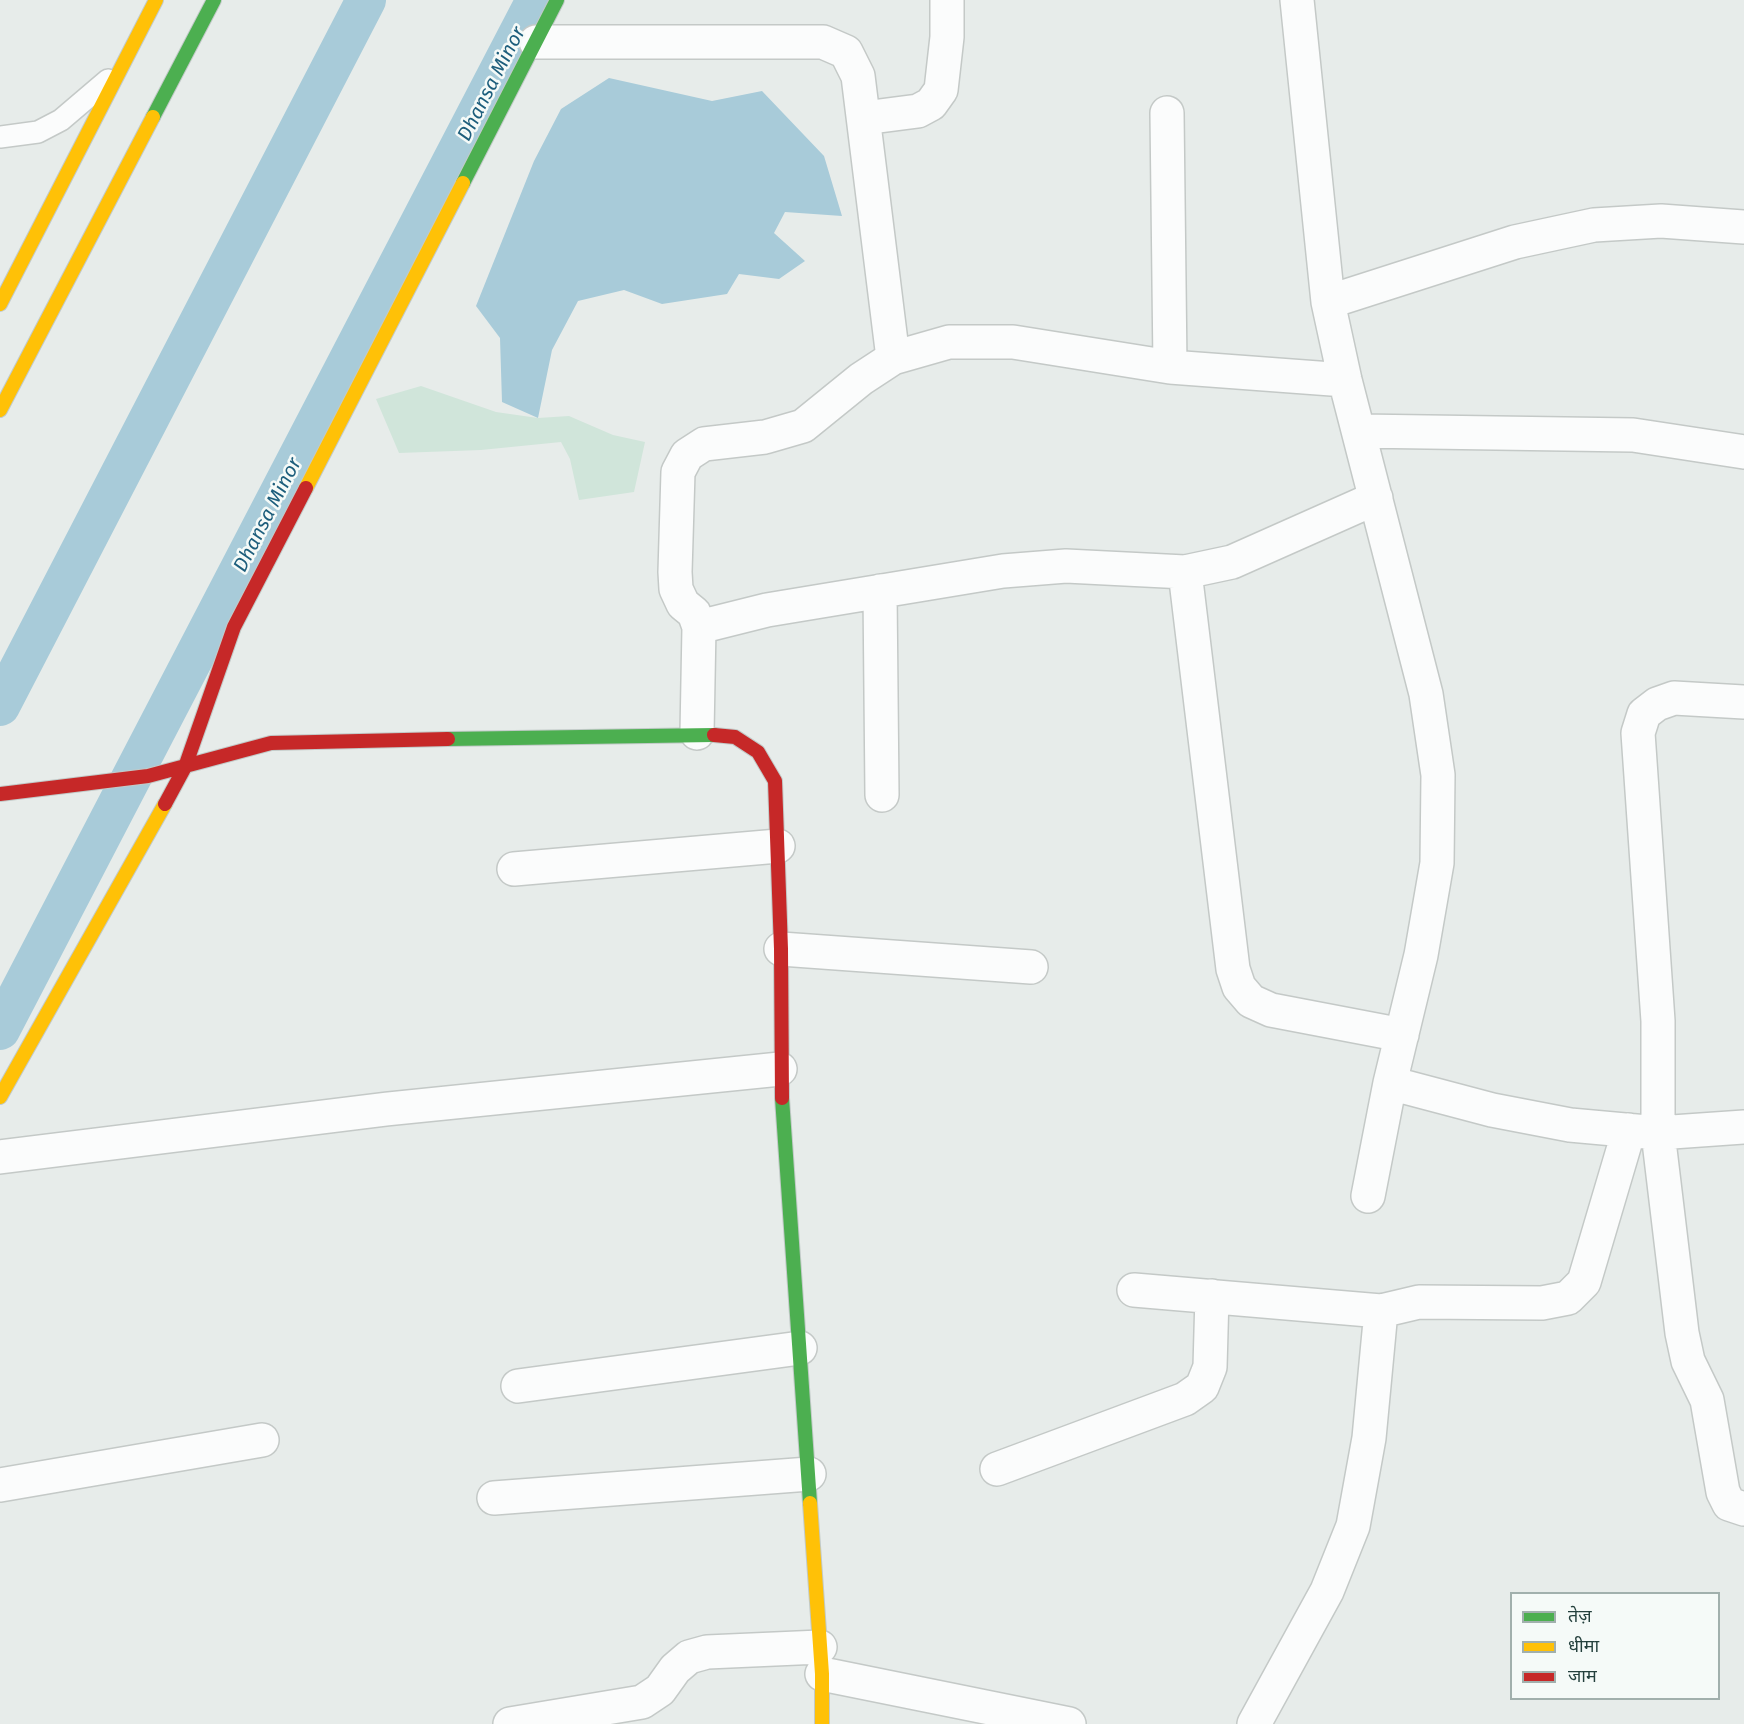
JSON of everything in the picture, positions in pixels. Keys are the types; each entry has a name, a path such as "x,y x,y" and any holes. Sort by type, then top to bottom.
{"street":[{"path":"0,304 156,0"},
{"path":"0,410 214,0"},
{"path":"0,1097 185,766 234,627 354,390 557,0"},
{"path":"864,118 918,111 931,104 941,90 947,37 947,0"},
{"path":"1297,0 1328,302 1345,380 1426,694 1438,775 1437,863 1421,955 1390,1083 1368,1196"},
{"path":"536,42 823,42 846,52 858,76 893,358"},
{"path":"1167,114 1170,367"},
{"path":"1328,302 1515,242 1594,225 1661,221 1744,227"},
{"path":"697,733 699,627 694,613 683,604 676,589 675,572 678,472 687,455 704,444 765,437 804,426 861,379 893,358 949,342 1012,342 1170,367 1345,380"},
{"path":"1359,431 1633,435 1744,452"},
{"path":"699,627 767,610 1003,571 1066,566 1185,572 1232,562 1376,498"},
{"path":"1185,572 1233,969 1239,987 1251,1001 1270,1010 1402,1035"},
{"path":"880,591 882,795"},
{"path":"1134,1290 1381,1311 1419,1302 1542,1303 1568,1298 1584,1282 1643,1131 1658,1021 1638,733 1644,714 1657,704 1674,698 1744,702"},
{"path":"0,794 148,776 271,743 697,733 735,737 758,752 775,781 781,949 780,1069 810,1474 821,1660 822,1724"},
{"path":"514,869 778,846"},
{"path":"781,949 1032,967"},
{"path":"0,1157 387,1109 780,1069"},
{"path":"1390,1083 1492,1110 1570,1125 1643,1131 1744,1127"},
{"path":"1643,1131 1688,1361 1707,1400 1723,1492 1730,1504 1744,1509"},
{"path":"997,1469 1185,1399 1202,1387 1210,1367 1212,1296"},
{"path":"1254,1724 1327,1591 1353,1526 1369,1438 1381,1311"},
{"path":"518,1386 800,1348"},
{"path":"0,1485 262,1440"},
{"path":"494,1498 810,1474"},
{"path":"510,1724 642,1702 660,1690 689,1657 707,1652 821,1660 1069,1724"}],"lane":[{"path":"0,137 38,132 61,120 122,68"}],"green space":[{"path":"421,386 496,412 538,418 569,416 613,435 645,442 634,492 579,500 570,459 561,442 481,450 399,453 376,399"}],"water":[{"path":"609,78 712,101 762,91 824,156 842,216 785,212 774,233 805,261 779,279 739,274 727,294 662,304 624,290 578,301 552,350 538,418 502,402 500,338 476,306 534,161 561,109"}],"waterway":[{"path":"0,706 366,0"},
{"name":"Dhansa Minor","path":"0,1030 536,0"}],"traffic: fast":[{"path":"153,117 214,0"},
{"path":"463,183 557,0"},
{"path":"448,739 714,735"},
{"path":"782,1098 810,1503"}],"traffic: slow":[{"path":"0,304 156,0"},
{"path":"0,410 153,117"},
{"path":"306,488 463,183"},
{"path":"0,1097 165,804"},
{"path":"810,1503 822,1674 822,1724"}],"traffic: jam":[{"path":"165,804 185,767 234,627 306,488"},
{"path":"714,735 735,737 758,752 775,781 781,949 782,1098"},
{"path":"0,794 148,776 271,743 448,739"}]}
